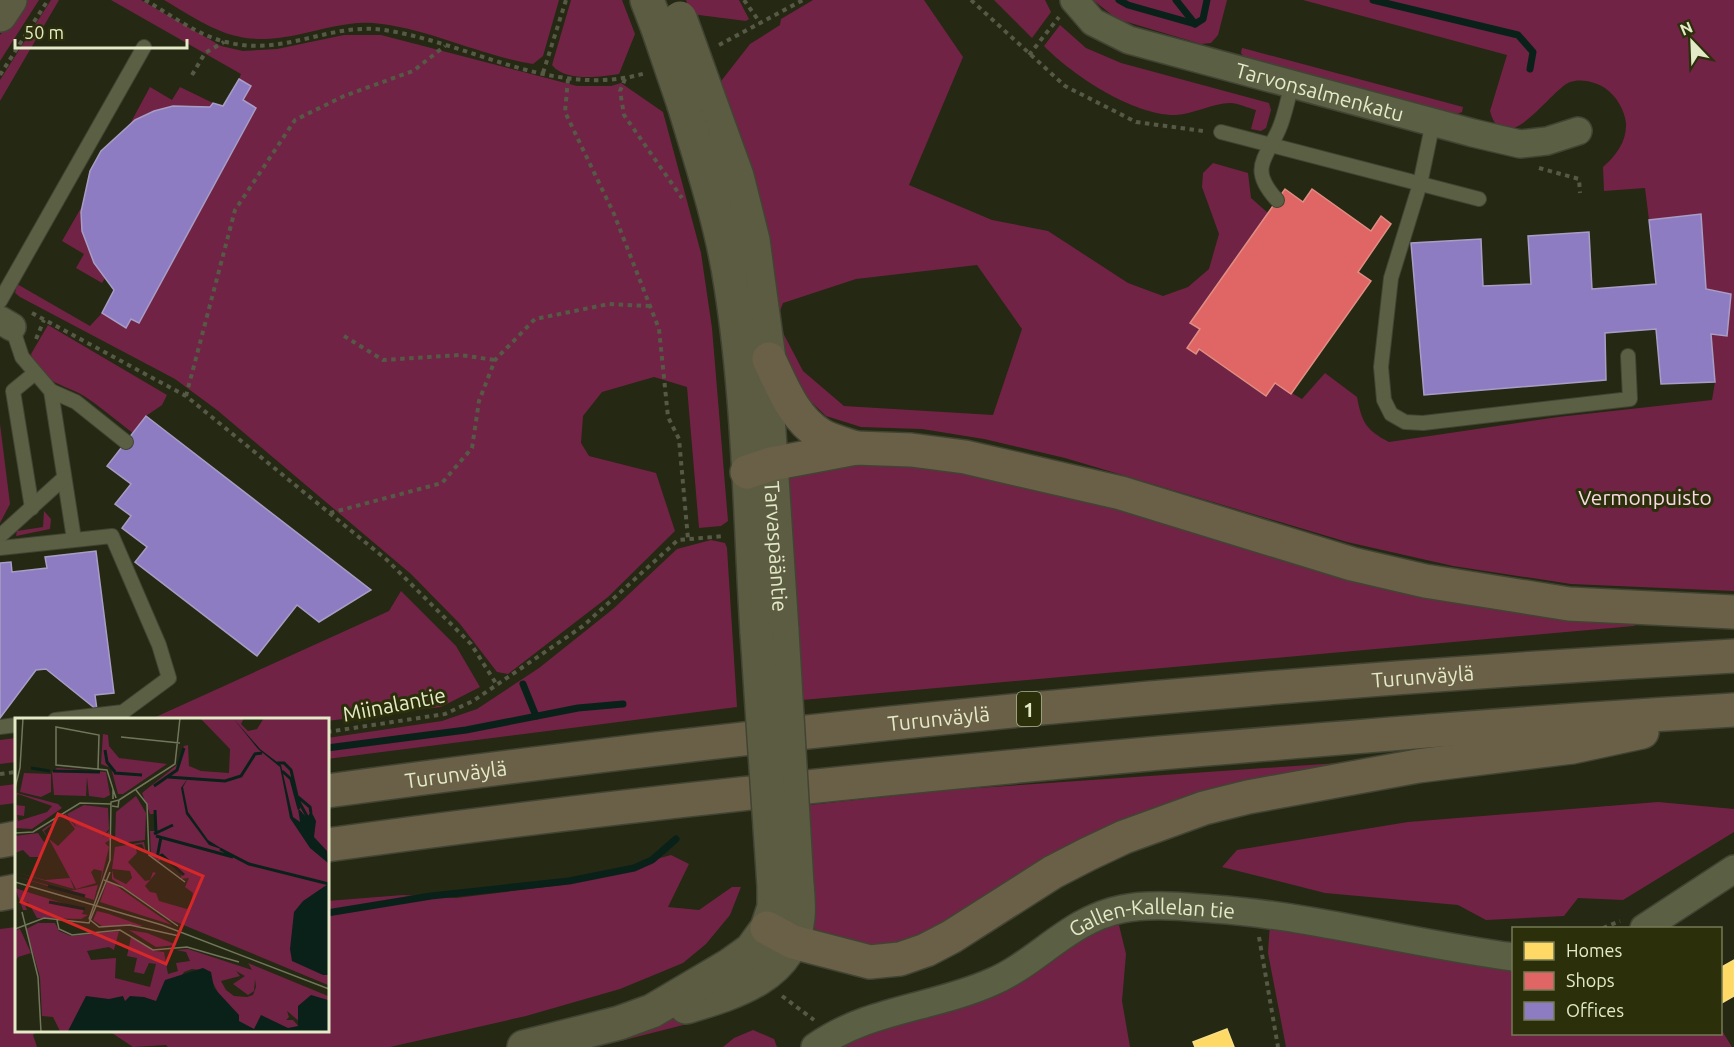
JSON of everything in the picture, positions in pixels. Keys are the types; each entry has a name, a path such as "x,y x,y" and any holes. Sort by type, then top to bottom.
{"highway":[{"path":"769,359 789,402 803,418 821,435 856,448"},
{"path":"759,468 856,448 911,450 965,457 1121,493 1353,564 1497,595 1581,605 1734,612"},
{"name":"Turunväylä","path":"328,791 958,715 1527,667 1734,656"},
{"path":"328,845 695,799 962,771 1510,723 1734,711"},
{"path":"780,935 870,962 900,959 926,950 951,937 1045,877 1088,854 1124,837 1204,808 1248,797 1418,766 1572,747 1734,711"},
{"path":"0,841 15,838"},
{"path":"0,894 15,891"}],"main road":[{"path":"0,15 10,0"},
{"name":"Tarvaspääntie","path":"664,11 696,100 737,176 753,240 769,359 767,402 759,468"},
{"name":"Tarvaspääntie","path":"524,1047 619,1023 652,1011 751,950 780,935 774,908 786,886 759,468 740,357 731,285 706,178 696,100"}],"street":[{"name":"Tarvonsalmenkatu","path":"1068,7 1130,40 1520,144 1547,141 1578,131"},
{"path":"1646,927 1734,869"},
{"name":"Gallen-Kallelan tie","path":"816,1035 835,1033 861,1021 954,996 995,981 1075,928 1122,909 1168,906 1255,912 1512,957"}],"lane":[{"path":"126,442 76,402 51,391 22,357 4,311 144,47"},
{"path":"1276,200 1264,182 1261,169 1263,155 1280,128 1292,84"},
{"path":"1433,122 1420,184 1391,278 1381,367 1384,400 1391,414 1405,422 1422,423 1630,399 1628,356"},
{"path":"1221,132 1479,199"},
{"path":"32,508 13,391 35,373"},
{"path":"51,391 74,539"},
{"path":"0,536 64,478"},
{"path":"0,548 112,536 159,645 169,678 123,712 72,718"},
{"path":"0,727 15,725"}],"path":[{"path":"0,75 48,0"},
{"path":"145,0 224,42 272,47 347,31 383,30 568,80 601,82 625,79 648,72"},
{"path":"543,73 566,0"},
{"path":"744,0 761,24"},
{"path":"714,48 803,0"},
{"path":"971,0 1065,86 1136,122 1197,131 1221,132"},
{"path":"1029,55 1068,7"},
{"path":"192,75 205,53 224,42"},
{"path":"186,396 235,210 296,120 344,96 413,71 445,46"},
{"path":"625,79 620,91 624,115 686,207"},
{"path":"568,80 565,112 614,214 658,329 668,417 679,438 688,539 734,536"},
{"path":"329,514 442,483 472,448 479,401 495,360 535,319 609,304 649,306"},
{"path":"4,311 186,396 387,560 471,644 497,685"},
{"path":"344,336 383,360 460,355 495,360"},
{"name":"Miinalantie","path":"328,732 445,714 497,685 583,626 614,600 667,547 678,540 688,539"},
{"path":"0,774 15,772"},
{"path":"1255,912 1278,1047"},
{"path":"781,994 816,1035"}],"green space":[{"path":"26,0 39,0 0,61 0,35"},
{"path":"51,0 59,0 0,101 0,80"},
{"path":"111,0 141,0 221,46 243,51 277,49 344,35 381,35 577,86 611,86 621,83 663,112 701,253 712,328 728,521 721,526 699,528 687,387 654,377 602,392 583,416 581,443 589,456 656,473 675,531 608,597 508,674 497,672 460,624 411,574 217,410 175,379 15,293 17,284 90,326 102,313 126,328 131,319 139,323 256,109 243,100 239,79 241,74"},
{"path":"164,0 559,0 543,56 533,64 413,30 373,23 346,24 279,38 244,38 214,28"},
{"path":"571,0 622,0 635,34 619,74 593,77 574,76 565,74 552,65"},
{"path":"686,0 739,0 749,19 746,21 691,14"},
{"name":"Vermonpuisto","path":"813,0 924,0 963,57 909,185 992,220 1048,231 1128,283 1163,296 1188,287 1209,269 1219,234 1202,187 1203,173 1213,163 1248,173 1251,198 1268,213 1191,322 1200,329 1196,353 1199,349 1265,396 1275,383 1302,399 1325,373 1357,397 1366,425 1375,434 1389,442 1558,417 1712,400 1715,382 1711,334 1727,335 1706,289 1701,215 1649,220 1645,188 1604,191 1603,167 1620,148 1626,130 1624,113 1613,95 1605,88 1588,81 1570,82 1528,119 1506,130 1497,125 1490,111 1507,55 1303,0 1734,0 1734,591 1571,584 1453,566 1347,542 1065,458 984,439 922,429 861,427 826,416 804,395 787,362 781,329 803,371 844,406 993,415 1022,329 977,265 856,279 783,303 778,316 718,85 750,44 780,25 781,19"},
{"path":"994,0 1045,0 1051,12 1032,38"},
{"path":"1093,0 1227,0 1218,35 1211,43 1201,44 1117,19"},
{"path":"1060,25 1086,48 1121,63 1269,103 1271,110 1266,128 1261,131 1251,129 1256,110 1236,104 1224,103 1176,115 1159,114 1105,92 1071,69 1044,46"},
{"path":"1242,48 1463,107 1462,112 1455,115 1246,59 1241,53"},
{"path":"150,87 172,100 180,87 213,103 210,107 178,106 158,110 130,124"},
{"path":"81,208 84,236 90,254 105,278 102,283 76,268 84,254 62,241"},
{"path":"48,325 167,395 162,405 146,416 133,433 84,396 52,381 39,370 31,354"},
{"path":"0,424 10,504 0,523"},
{"path":"863,461 979,474 1640,622 1634,626 802,700 782,469"},
{"path":"44,511 51,519 50,529 16,536 17,531 43,527"},
{"path":"711,540 725,543 727,548 737,707 328,759 328,738 442,721 477,709 539,668 613,609 677,549"},
{"path":"401,591 456,646 480,687 441,707 328,721 328,718 153,718 389,611"},
{"path":"15,738 15,762 0,764 0,740"},
{"path":"1338,763 1339,767 1168,804 1083,838 929,934 876,947 819,934 812,926 809,805 949,790"},
{"path":"15,784 15,803 0,805 0,786"},
{"path":"1658,802 1734,809 1734,832 1623,900 1578,898 1564,916 1486,920 1458,905 1325,893 1222,867 1237,850 1408,822"},
{"path":"671,855 689,864 668,907 699,910 732,887 741,887 730,915 706,944 683,963 620,989 526,1016 390,1047 168,1047 166,1045 133,1047 110,1032 328,1032 328,901 403,895 456,898 562,885"},
{"path":"1118,921 1126,954 1122,1001 1130,1047 838,1047 891,1026"},
{"path":"1270,922 1512,961 1512,1035 1722,1035 1722,1031 1732,1047 1286,1047 1268,953"},
{"path":"15,927 15,1032 36,1032 33,1035 37,1047 0,1047 0,929"},
{"path":"706,1007 691,1023 597,1047 559,1047"},
{"path":"753,1030 774,1039 777,1047 723,1047 734,1038"}],"building: Homes":[{"path":"1734,960 1734,996 1722,1003 1722,967"},
{"path":"1227,1029 1234,1047 1195,1047 1193,1042"}],"building: Shops":[{"path":"1285,189 1303,202 1312,189 1371,231 1381,216 1391,224 1358,272 1371,281 1291,394 1275,383 1266,396 1199,349 1196,354 1187,348 1200,329 1190,323"}],"building: Offices":[{"path":"239,79 251,86 243,100 256,108 139,323 131,319 126,328 102,313 114,290 94,263 82,231 81,212 90,171 101,151 135,120 154,111 173,106 210,107 213,103 223,106"},
{"path":"1701,214 1706,289 1731,294 1727,336 1711,334 1715,382 1661,384 1656,329 1605,333 1606,380 1424,395 1411,243 1481,239 1483,286 1531,284 1528,236 1589,232 1592,289 1656,284 1649,220"},
{"path":"146,416 371,590 319,622 297,605 257,656 135,562 147,547 122,528 131,516 115,504 131,484 107,466"},
{"path":"96,551 114,693 95,695 97,710 46,669 36,670 0,718 0,563 11,562 12,572 47,568 45,557"}],"waterway":[{"path":"1119,0 1128,5 1195,24 1203,19 1207,0"},
{"path":"1176,0 1195,24"},
{"path":"1373,0 1518,35 1533,52 1530,69"},
{"path":"523,684 536,716"},
{"path":"328,748 466,730 578,708 623,704"},
{"path":"328,913 431,896 569,881 634,868 652,860 676,839"}]}
